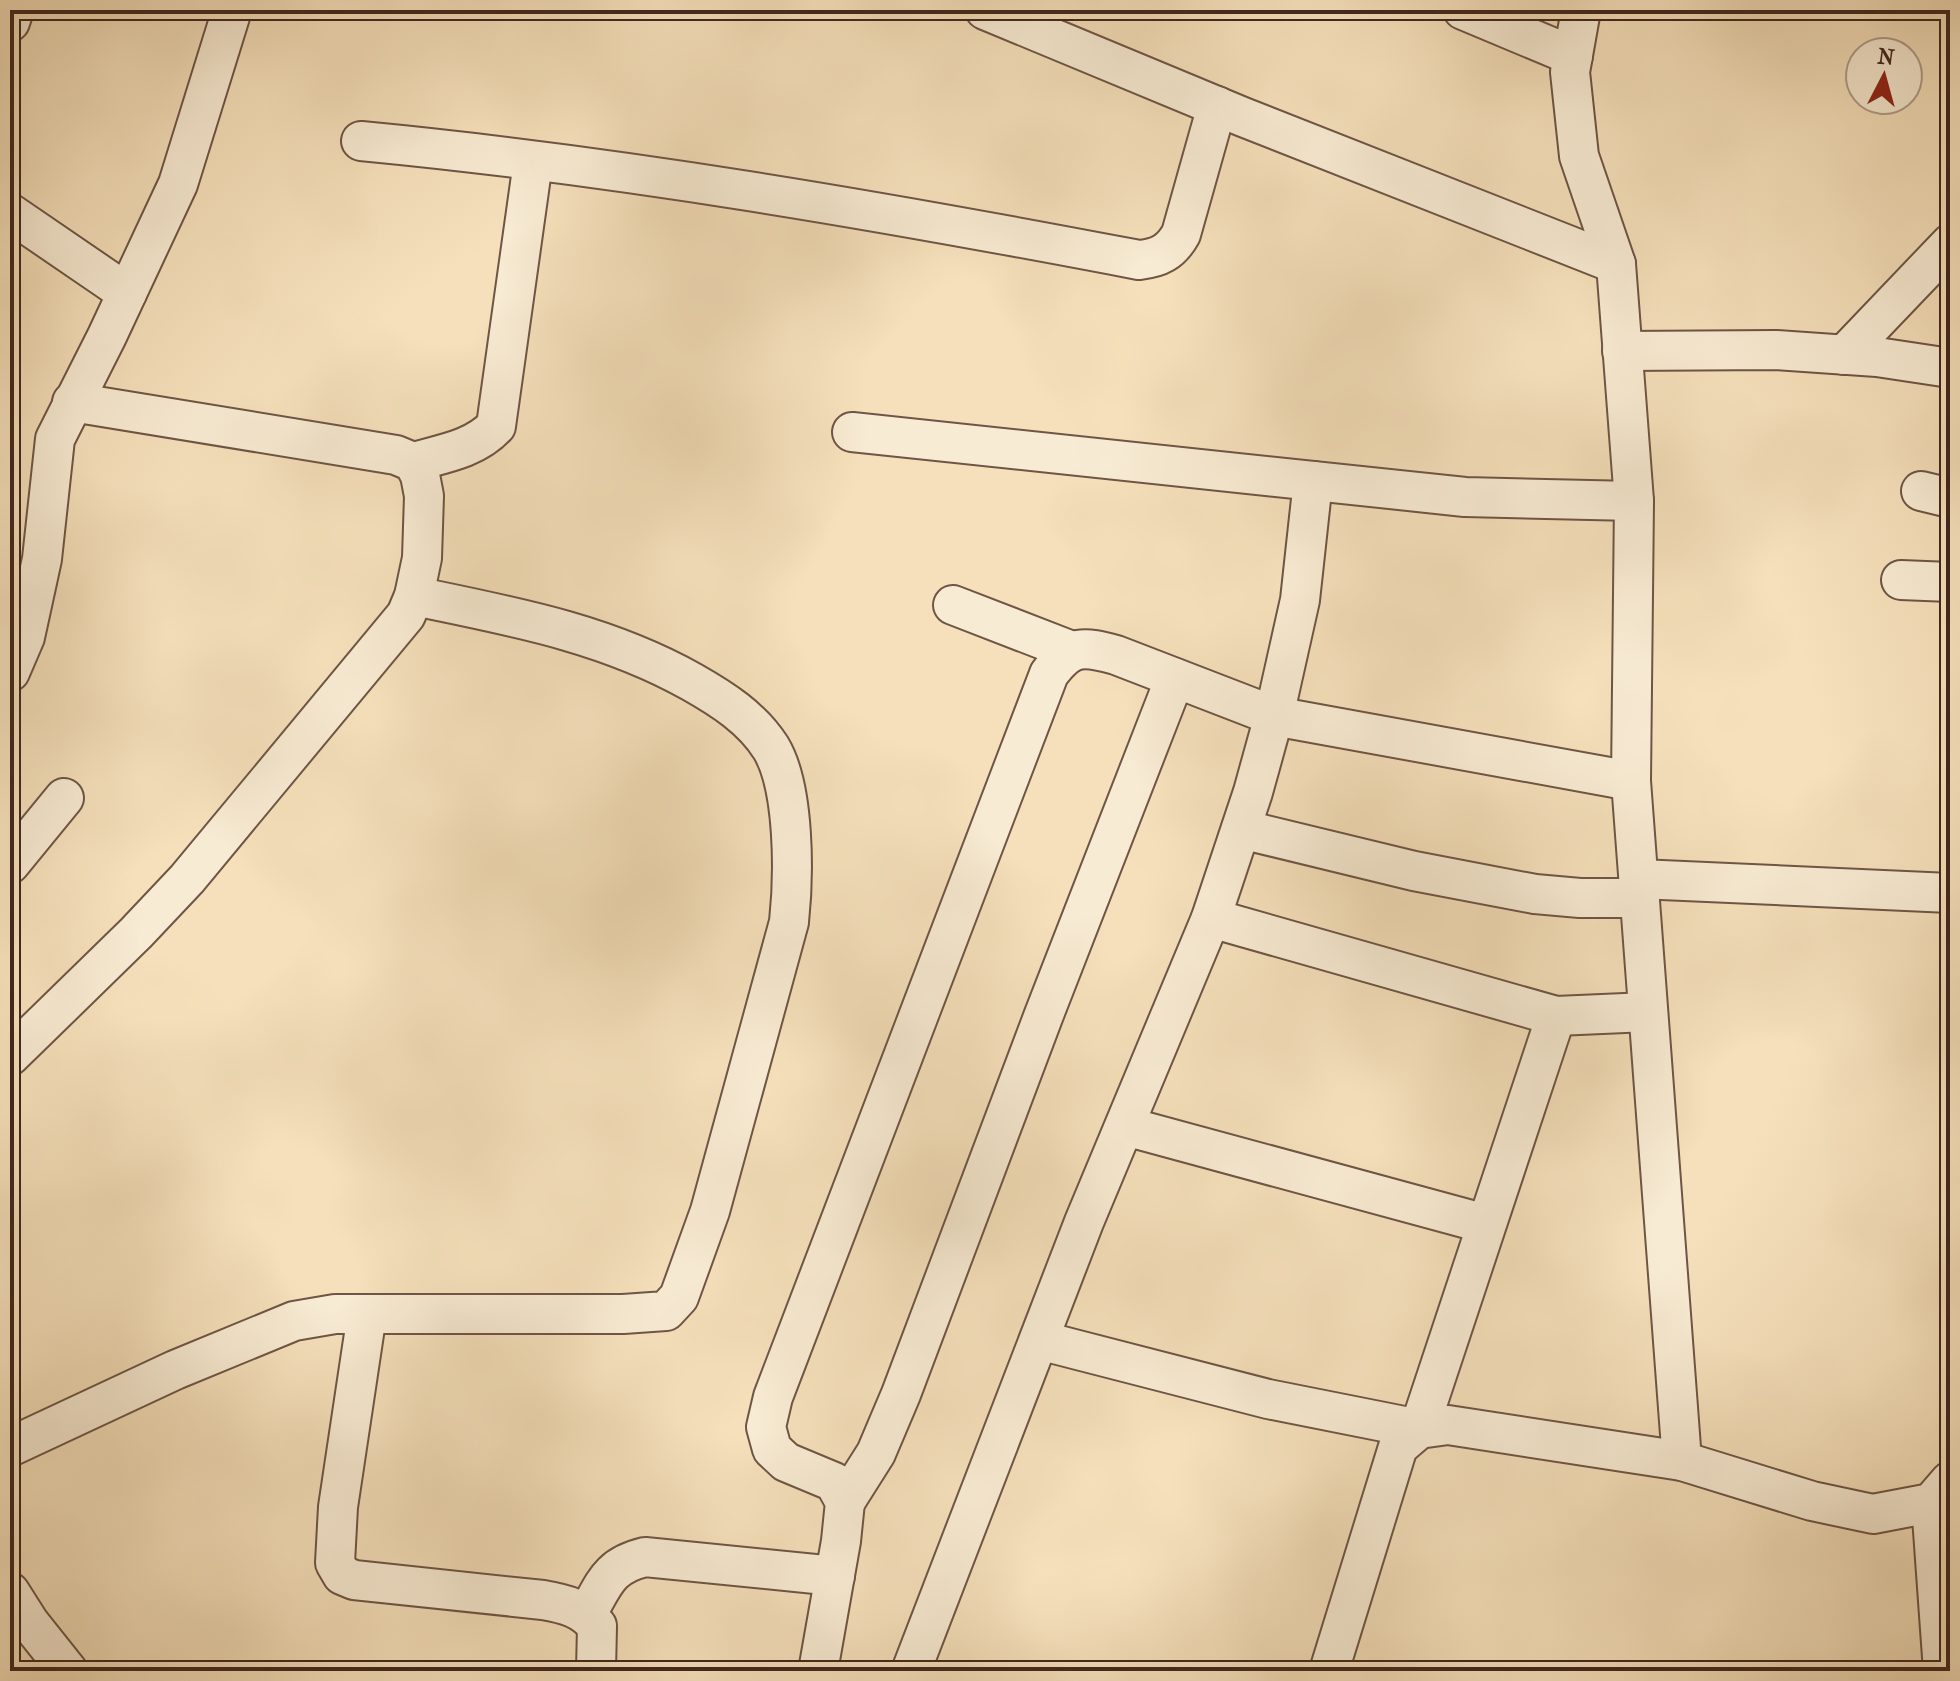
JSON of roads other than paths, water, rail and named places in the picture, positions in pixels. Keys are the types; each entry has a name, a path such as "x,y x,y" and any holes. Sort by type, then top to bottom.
{"street":[{"path":"10,22 14,10"},
{"path":"10,672 25,637 42,559 55,439 178,184 232,10"},
{"path":"985,10 1217,106 1616,264"},
{"path":"1463,10 1573,56"},
{"path":"1581,10 1570,72 1579,156 1616,264 1634,501 1631,781 1682,1461"},
{"path":"361,141 533,162 957,226 1139,260 1159,258 1181,234 1217,106"},
{"path":"72,402 396,455 413,462 460,449 485,438 496,426 533,162"},
{"path":"10,213 127,293"},
{"path":"1844,355 1950,244"},
{"path":"1622,351 1776,350 1932,363 1950,368"},
{"path":"852,432 1465,497 1634,501"},
{"path":"10,1056 187,879 406,615 414,596 422,558 424,496 420,475 413,462"},
{"path":"911,1671 1039,1340 1211,918 1274,716 1300,600 1313,481"},
{"path":"1901,580 1950,582"},
{"path":"10,1447 175,1370 294,1321 335,1314 623,1314 666,1311 679,1297 710,1211 789,922 793,883 785,788 771,749 750,722 723,700 660,664 620,647 522,619 414,596"},
{"path":"953,605 1072,651"},
{"path":"845,1502 834,1482 786,1462 772,1449 766,1427 773,1397 1049,674 1061,658 1072,651 1089,648 1274,716 1631,781"},
{"path":"818,1671 845,1502 876,1453 901,1394 1175,678"},
{"path":"10,864 64,798"},
{"path":"1241,829 1414,871 1535,894 1580,898 1640,888 1950,893"},
{"path":"1211,918 1556,1016 1648,1012"},
{"path":"1329,1671 1398,1447 1419,1429 1556,1016"},
{"path":"1125,1126 1486,1224"},
{"path":"367,1314 338,1507 335,1563 342,1575 354,1580 543,1600 572,1606 587,1614 597,1626 596,1671"},
{"path":"1039,1340 1268,1399 1419,1429 1448,1425 1682,1461 1812,1501 1873,1514 1940,1492 1943,1671"},
{"path":"587,1614 613,1570 645,1557 835,1576"},
{"path":"10,1592 29,1622 68,1671"}]}
